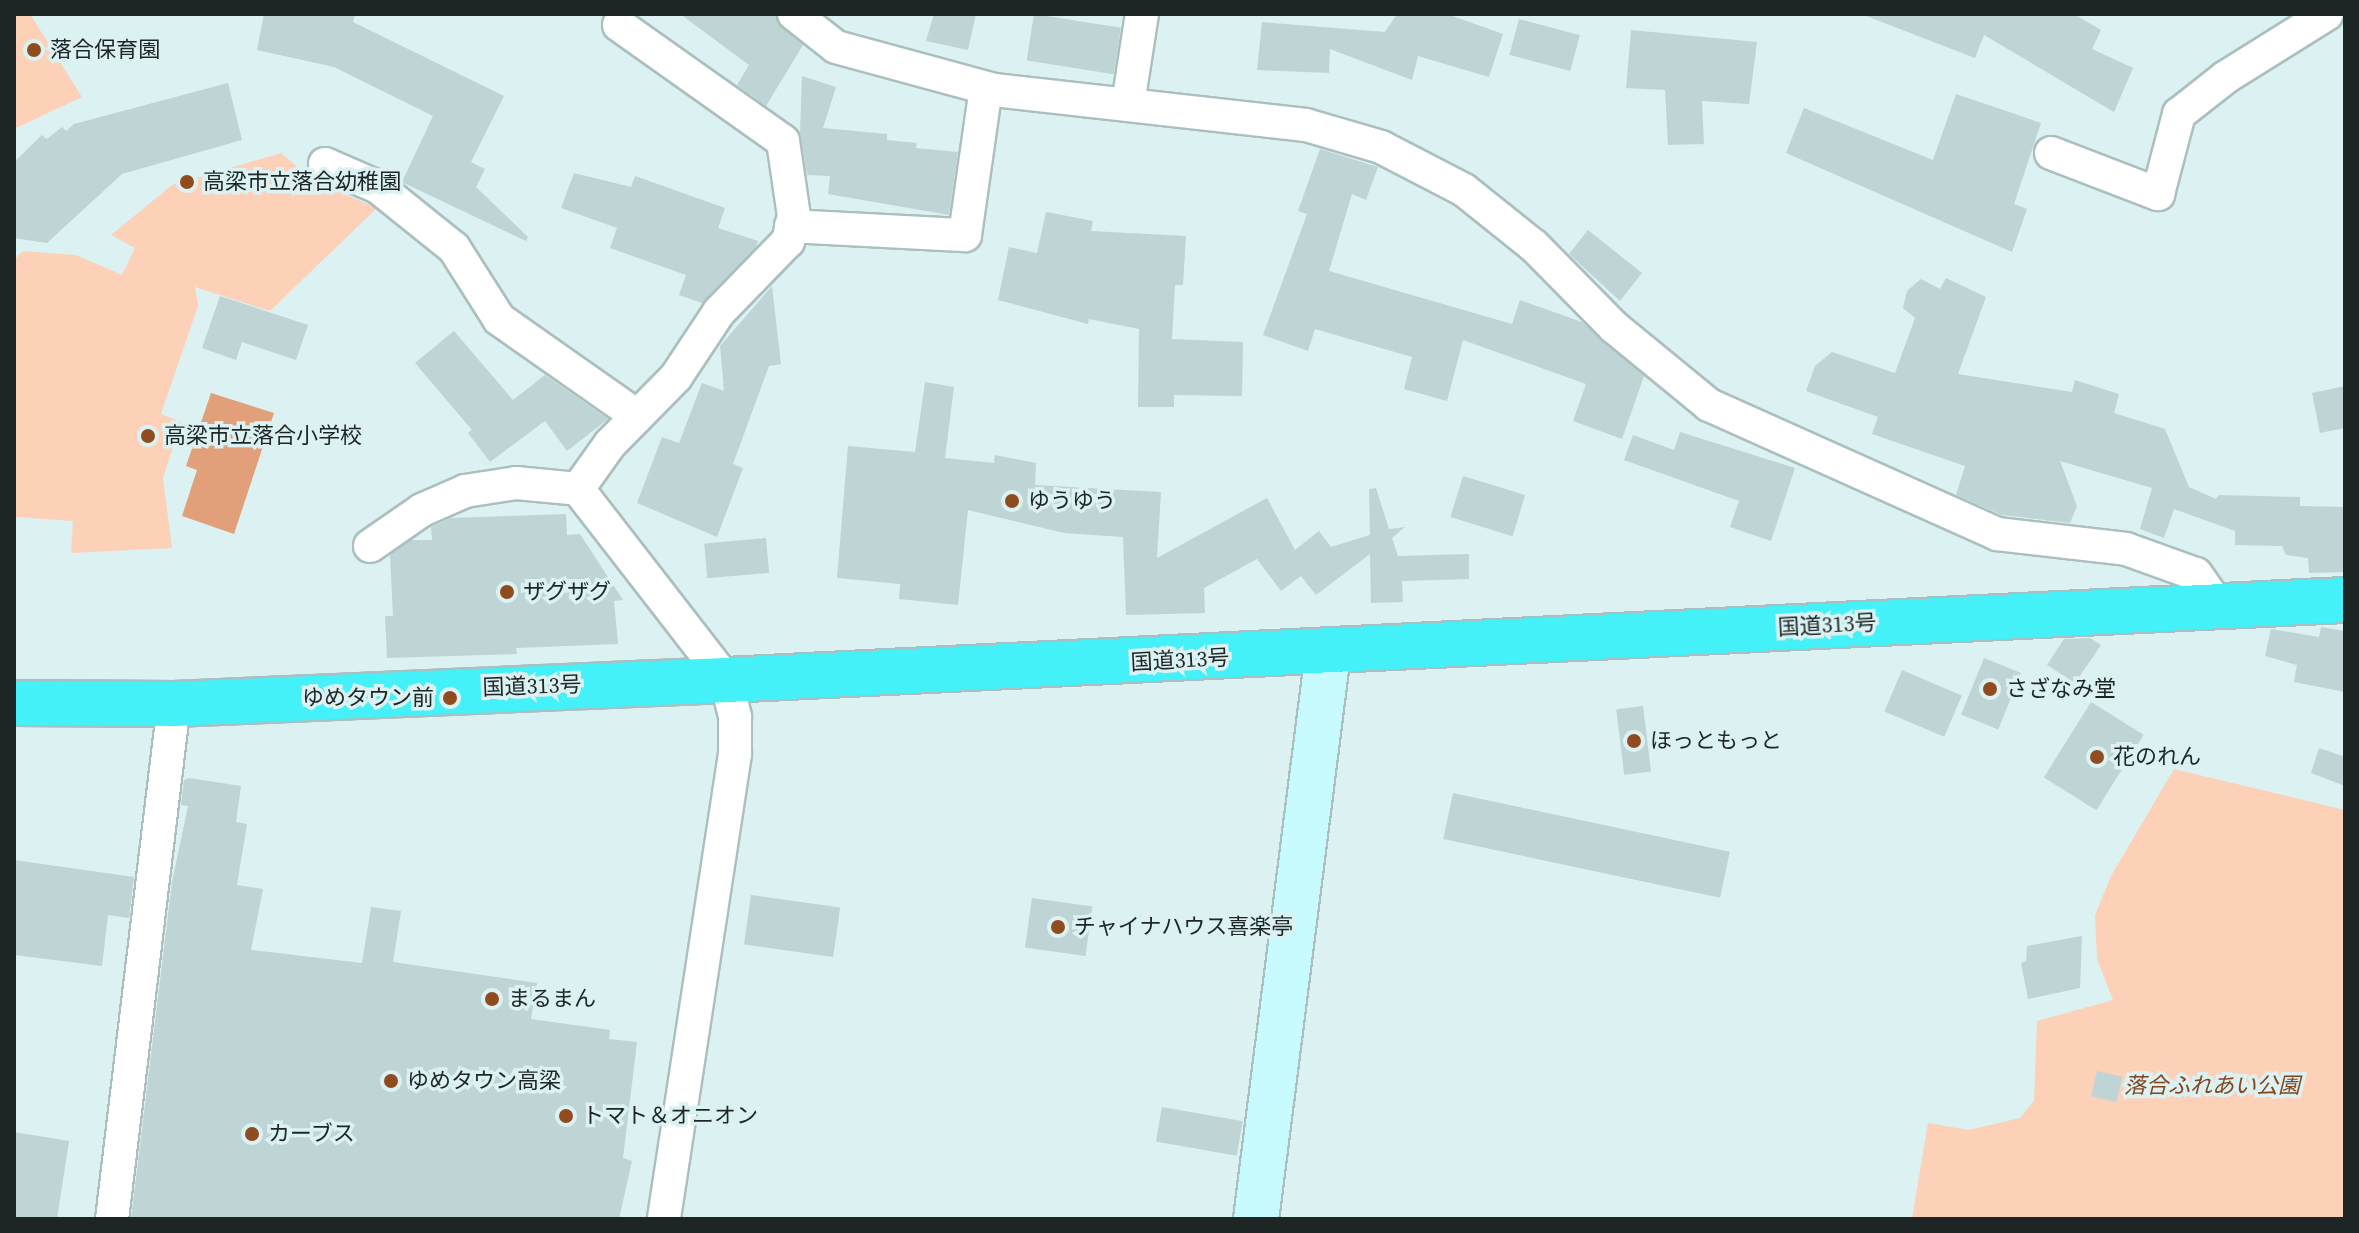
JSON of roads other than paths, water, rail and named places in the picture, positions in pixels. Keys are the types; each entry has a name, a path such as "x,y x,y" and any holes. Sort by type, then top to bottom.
{"highway":[{"name":"国道313号","path":"14,703 174,704 726,680 1328,653 2217,604 2345,600"}],"street":[{"path":"794,14 836,47 986,88 1306,125 1381,147 1464,190 1534,246 1614,327 1709,405 1997,534 2126,549 2196,574 2217,604"},
{"path":"1128,104 1142,14"},
{"path":"2051,153 2158,194 2179,114 2226,77 2325,14"},
{"path":"578,489 637,416 676,377 719,312 788,241 791,226 783,141 619,25"},
{"path":"791,226 965,235 986,88"},
{"path":"325,164 378,187 454,248 499,319 637,416"},
{"path":"370,546 422,510 465,491 516,483 578,489 726,680 735,717 735,754 664,1219"},
{"path":"1256,1219 1328,653"},
{"path":"112,1219 174,704"}],"place":[{"name":"落合保育園","path":"34,50"},
{"name":"高梁市立落合幼稚園","path":"187,182"},
{"name":"高梁市立落合小学校","path":"148,436"},
{"name":"ゆうゆう","path":"1012,501"},
{"name":"ザグザグ","path":"507,592"},
{"name":"さざなみ堂","path":"1990,689"},
{"name":"ゆめタウン前","path":"450,698"},
{"name":"ほっともっと","path":"1634,741"},
{"name":"花のれん","path":"2097,757"},
{"name":"チャイナハウス喜楽亭","path":"1058,927"},
{"name":"まるまん","path":"492,999"},
{"name":"ゆめタウン高梁","path":"391,1081"},
{"name":"トマト＆オニオン","path":"566,1116"},
{"name":"カーブス","path":"252,1134"}],"park label":[{"name":"落合ふれあい公園","path":"2212,1086"}]}
